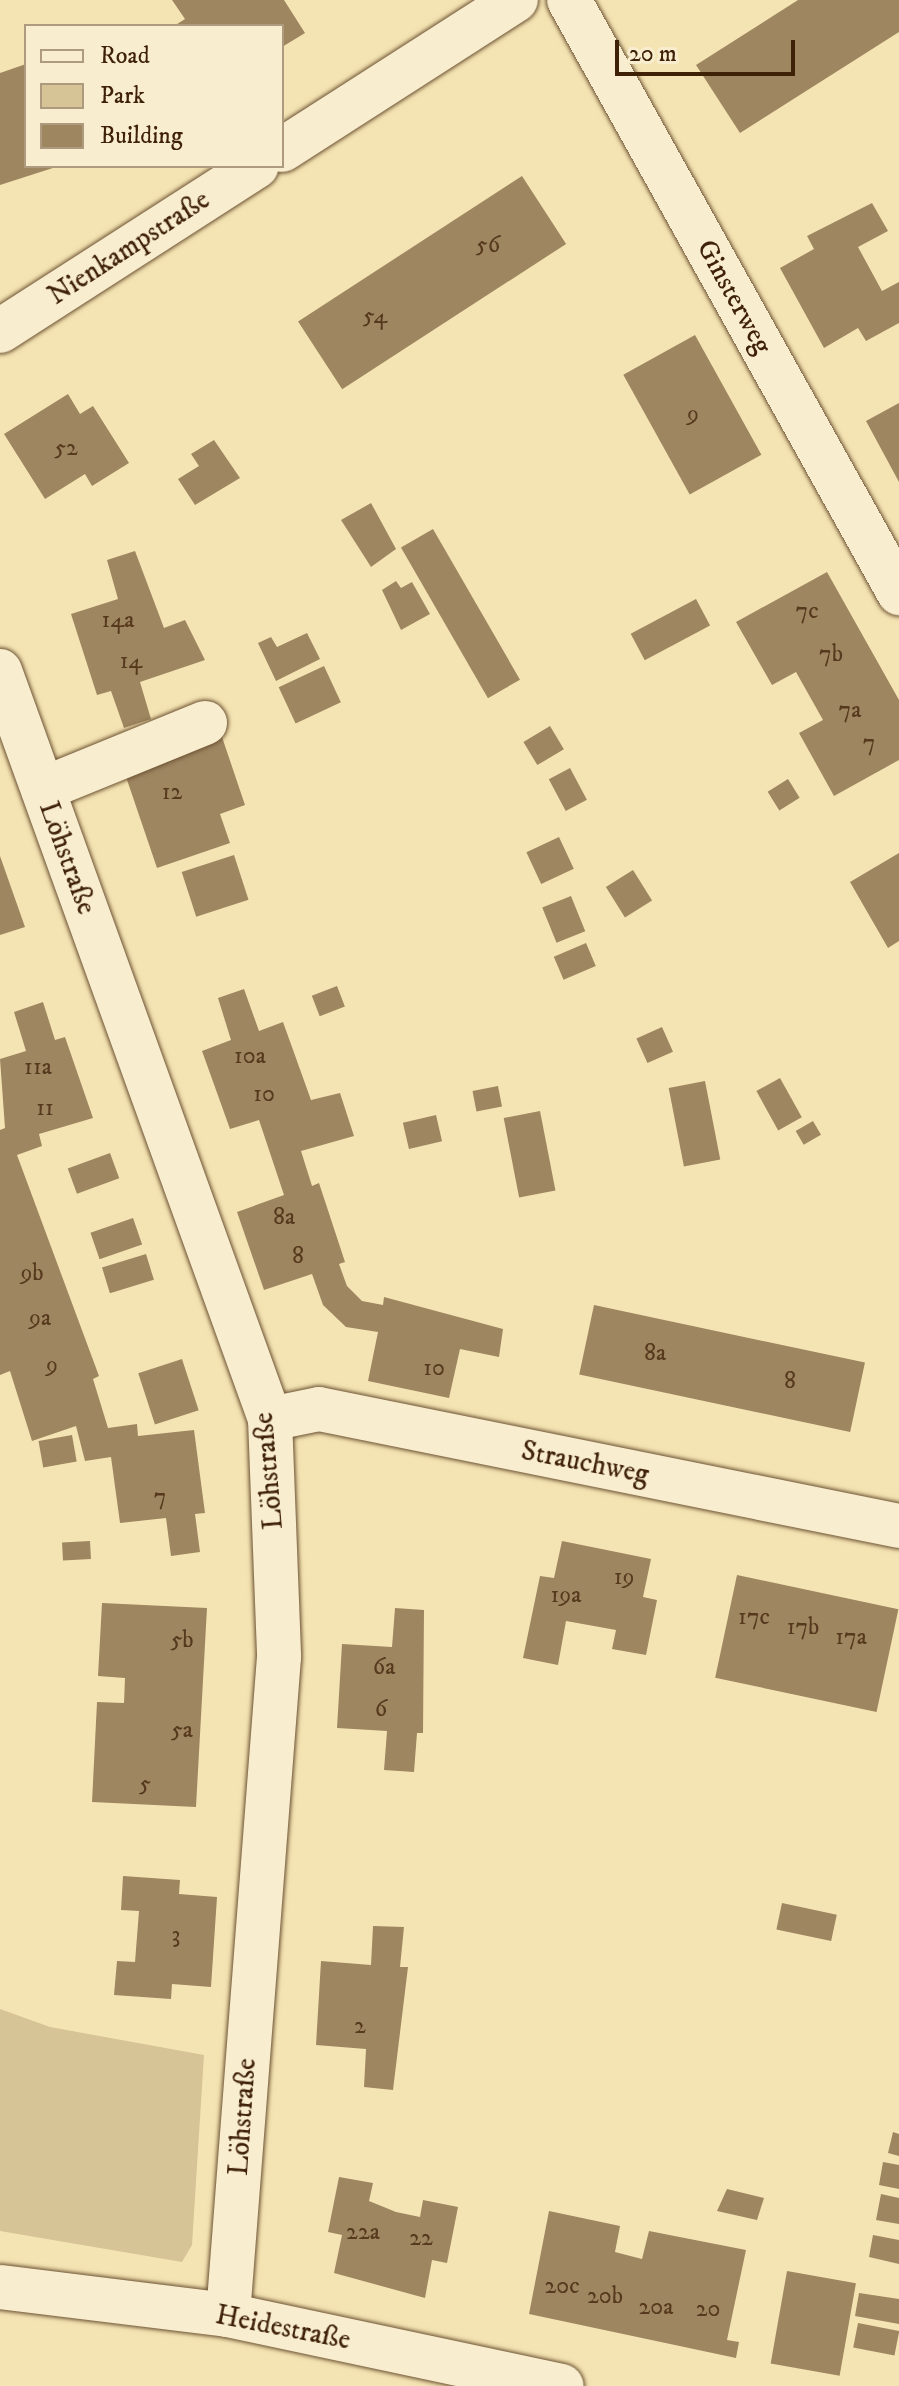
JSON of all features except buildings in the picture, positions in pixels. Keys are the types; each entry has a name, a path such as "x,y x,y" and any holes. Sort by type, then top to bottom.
{"street":[{"path":"284,149 516,0"},
{"name":"Ginsterweg","path":"569,0 899,593"},
{"name":"Nienkampstraße","path":"0,331 254,168"},
{"name":"Löhstraße","path":"0,671 270,1419 279,1657 228,2315"},
{"path":"43,789 205,723"},
{"name":"Strauchweg","path":"270,1419 319,1409 899,1526"},
{"name":"Heidestraße","path":"0,2287 228,2315 562,2386"}],"green space":[{"path":"0,2009 50,2027 204,2055 192,2245 182,2262 0,2231"}]}
